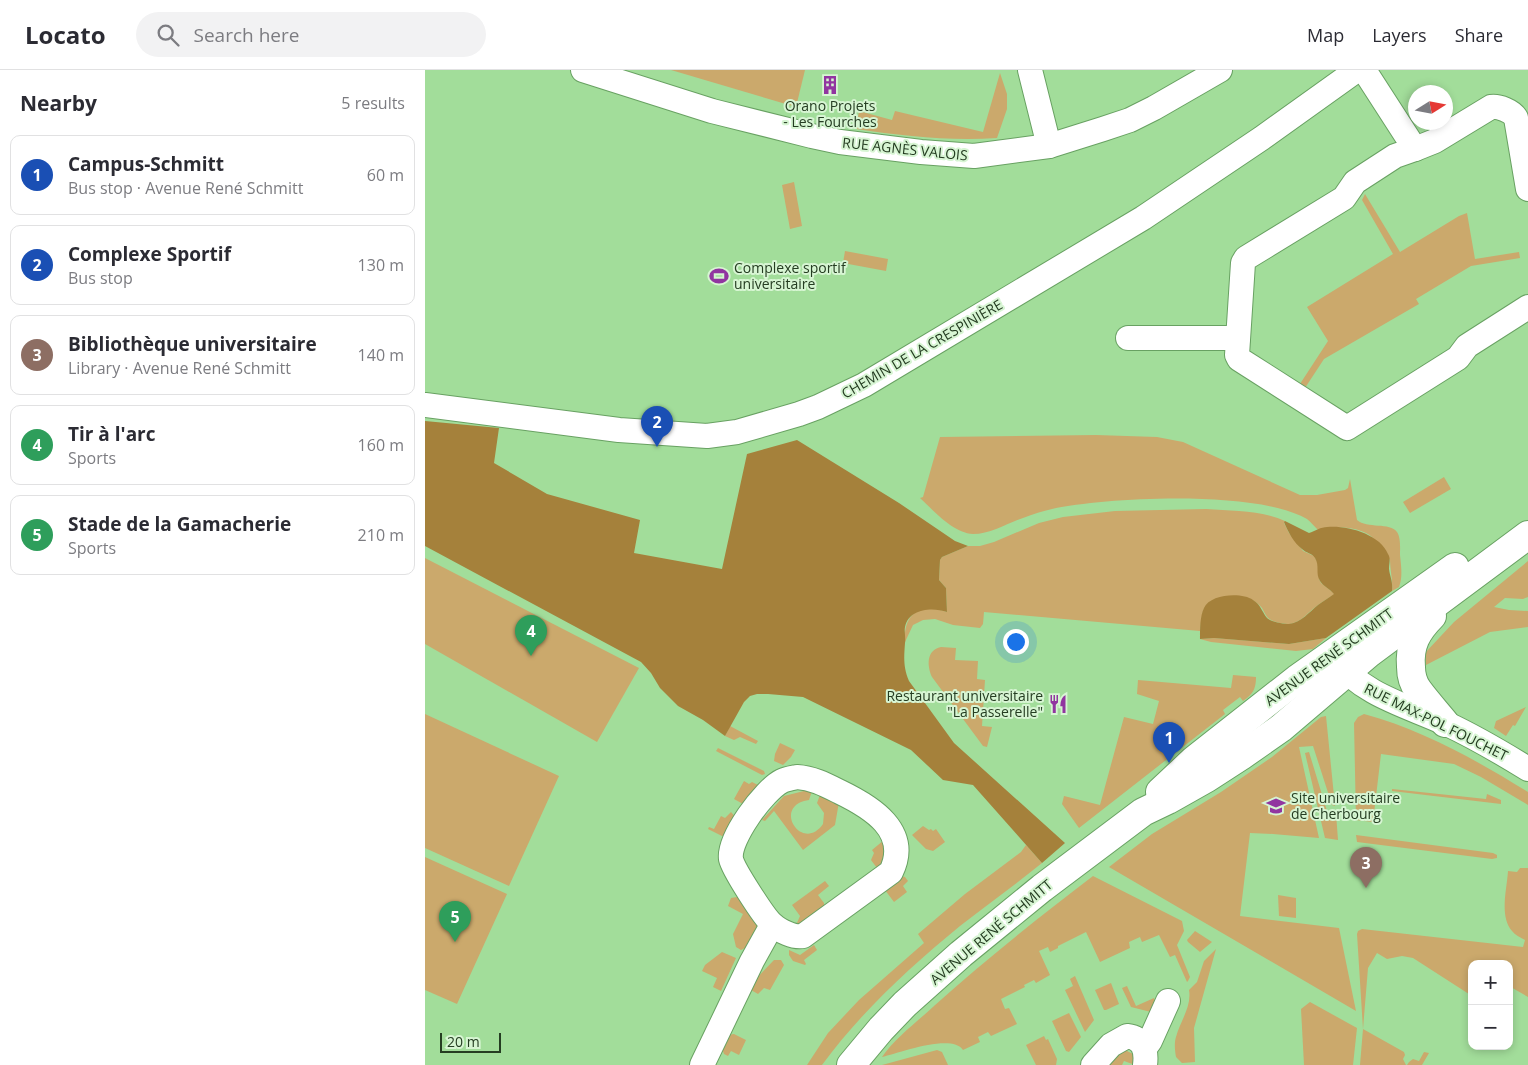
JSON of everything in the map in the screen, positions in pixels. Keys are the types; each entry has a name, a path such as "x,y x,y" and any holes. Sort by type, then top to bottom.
{"main road":[{"name":"AVENUE RENÉ SCHMITT","path":"1338,664 1528,516"},
{"name":"AVENUE RENÉ SCHMITT","path":"851,1065 905,1004 961,954 1042,888 1143,812 1163,788 1194,760 1270,699 1338,664 1368,654 1528,536"},
{"path":"1445,723 1417,688 1412,678 1410,657 1412,644 1422,626 1467,582"}],"street":[{"name":"RUE AGNÈS VALOIS","path":"583,70 713,111 840,142 921,152 974,156 1049,146 1130,120 1220,70"},
{"path":"1030,70 1049,146"},
{"name":"CHEMIN DE LA CRESPINIÈRE","path":"425,405 619,430 707,436 737,432 818,407 864,385 1143,218 1270,132 1357,70"},
{"path":"1364,70 1415,149"},
{"path":"1528,189 1516,118 1513,114 1496,106 1491,107 1435,141 1395,156 1355,182 1344,198 1246,258 1243,263 1237,355 1239,359 1347,428 1458,358 1467,346 1528,307"},
{"path":"1129,338 1238,338"},
{"name":"RUE MAX-POL FOUCHET","path":"1338,664 1365,688 1445,723 1498,750 1528,769"},
{"path":"790,778 811,779 862,802 884,821 892,832 896,850 895,862 891,872 803,936 795,936 772,925 735,872 731,854 733,842 743,825 771,789 790,778"},
{"path":"702,1065 752,961 772,925"},
{"path":"1145,1056 1150,1040 1168,1001"},
{"path":"1093,1065 1111,1045 1127,1036 1138,1039 1145,1056"}],"shaded area":[{"path":"671,70 805,70 796,107"},
{"path":"1000,73 1007,94 1007,109 997,138 961,139 926,137 856,129 859,111 892,120 895,111 983,132"},
{"path":"794,182 802,226 790,229 782,185"},
{"path":"1365,194 1400,252 1467,213 1475,259 1519,252 1520,258 1471,266 1416,299 1419,304 1324,359 1303,391 1298,387 1328,341 1307,307 1393,254 1362,200"},
{"path":"845,251 888,259 886,271 843,263"},
{"path":"425,421 499,428 494,463 547,494 640,520 634,553 722,569 747,454 797,440 899,503 955,541 968,546 942,557 940,560 939,580 946,588 947,612 941,610 922,610 911,616 907,621 904,657 907,676 954,743 1065,843 1042,863 973,785 943,780 911,750 803,697 768,694 750,696 744,702 725,736 703,720 678,706 660,688 651,673 641,662 425,546"},
{"path":"1096,435 1157,437 1183,442 1300,495 1317,495 1345,490 1348,488 1350,479 1357,520 1361,523 1389,527 1398,534 1401,571 1399,587 1392,591 1390,560 1375,540 1367,534 1354,529 1338,527 1318,530 1307,519 1284,510 1254,504 1219,500 1182,499 1109,501 1052,509 993,530 973,534 951,526 920,498 923,497 940,437"},
{"path":"1444,477 1451,489 1410,513 1403,502"},
{"path":"1206,509 1256,513 1285,521 1284,523 1289,533 1303,551 1314,556 1318,563 1321,583 1335,594 1302,619 1290,624 1278,623 1270,619 1254,601 1239,596 1228,596 1216,599 1204,608 1200,631 984,612 983,624 980,628 953,625 935,619 923,620 913,625 905,642 907,624 915,613 929,609 947,612 946,588 939,580 940,560 942,557 968,546 980,546 994,542 1039,523 1063,517 1115,511"},
{"path":"1285,521 1309,533 1323,528 1353,529 1378,541 1384,547 1390,559 1389,569 1392,591 1326,638 1289,644 1214,638 1200,639 1201,619 1204,608 1207,603 1219,597 1234,595 1248,597 1258,604 1269,619 1289,624 1302,619 1334,594 1320,581 1315,558 1296,544 1287,530"},
{"path":"425,558 639,668 597,742 425,644"},
{"path":"1528,561 1528,597 1523,599 1505,598 1494,607 1528,611 1528,627 1490,632 1426,665 1425,653 1454,622"},
{"path":"1214,638 1289,644 1326,638 1313,649 1296,651 1211,642 1200,639"},
{"path":"941,647 956,648 955,660 978,661 977,679 985,680 982,726 992,727 987,747 983,746 932,677 929,668 930,655"},
{"path":"1233,675 1256,677 1255,688 1249,696 1243,701 1240,697 1223,710 1225,714 1079,828 1062,804 1064,796 1100,805 1124,717 1153,724 1159,701 1137,694 1138,680 1231,688"},
{"path":"1526,707 1515,726 1513,725 1506,736 1494,728 1496,721"},
{"path":"425,714 559,776 509,886 425,848"},
{"path":"1364,714 1407,728 1469,757 1528,792 1528,805 1481,777 1454,764 1381,754 1373,822 1356,820 1354,723 1358,717"},
{"path":"1326,716 1335,806 1332,805 1313,746 1299,747 1319,838 1250,833 1240,916 1339,928 1356,1011 1109,867 1152,834 1221,792 1272,757 1321,717"},
{"path":"730,726 758,741 756,744 740,737 734,740 725,736"},
{"path":"780,743 795,750 783,765 774,761"},
{"path":"718,748 764,771 765,774 762,775 716,751"},
{"path":"1309,752 1327,811 1336,813 1338,840 1325,838 1305,753"},
{"path":"744,781 749,784 752,782 758,785 759,791 743,804 734,799"},
{"path":"1392,789 1486,799 1487,794 1501,800 1501,804 1392,791"},
{"path":"808,790 812,791 809,800 798,804 792,810 791,818 799,831 807,834 815,832 823,824 824,813 817,803 820,795 839,802 835,825 803,850 774,811 765,821 762,820 784,796"},
{"path":"731,812 738,820 728,835 722,836 708,829 709,827 714,829 721,816 725,818"},
{"path":"923,826 933,831 936,829 945,842 933,851 926,849 912,835"},
{"path":"1356,835 1493,853 1497,855 1497,858 1492,859 1357,842"},
{"path":"884,840 885,868 880,872 871,860 874,853 872,850"},
{"path":"1026,845 1042,863 960,926 904,974 869,1009 822,1065 807,1065 828,1033 859,1000 924,943 918,934 965,894 1021,852"},
{"path":"425,857 507,894 457,1004 425,990"},
{"path":"1520,868 1528,868 1528,997 1513,988 1513,960 1468,960 1468,993 1413,958 1402,956 1387,959 1377,953 1368,968 1363,1029 1358,931 1362,929 1523,947 1525,940 1515,934 1508,925 1505,902 1508,871 1517,872"},
{"path":"898,875 905,877 908,881 903,886 907,892 894,902 885,890"},
{"path":"1093,876 1182,921 1184,931 1177,945 1190,977 1187,982 1175,955 1170,957 1159,935 1142,942 1140,937 1129,942 1130,948 1100,962 1086,932 1050,952 1048,947 1039,951 1050,975 1036,983 1034,980 1024,985 1025,987 1001,999 1005,1009 1009,1008 1017,1024 991,1036 988,1032 978,1037 980,1042 963,1050 957,1045 948,1043 925,1046 882,1057 900,1037 973,972"},
{"path":"825,881 829,886 818,895 824,903 824,907 800,926 796,925 800,916 792,905"},
{"path":"1278,895 1296,898 1296,918 1279,916"},
{"path":"743,896 761,920 749,946 741,950 736,947 733,934 743,914 728,906 731,898"},
{"path":"1195,931 1212,942 1200,952 1187,940"},
{"path":"814,945 817,950 804,960 805,965 793,961 789,955 789,950 800,955"},
{"path":"1216,949 1194,1028 1195,1062 1182,1063 1176,1057 1175,1042 1189,1002 1189,990 1197,982 1204,961"},
{"path":"722,952 736,958 721,991 713,987 717,978 702,971 705,965"},
{"path":"774,960 781,960 784,965 770,990 764,988 758,994 751,990 751,984"},
{"path":"1075,976 1094,1020 1085,1032 1065,990 1073,986 1070,979"},
{"path":"1111,983 1119,1004 1104,1010 1095,990"},
{"path":"1127,986 1136,1006 1154,998 1155,1001 1151,1012 1131,1007 1122,988"},
{"path":"1310,1002 1357,1028 1353,1065 1304,1065 1301,1009"},
{"path":"1069,1013 1081,1037 1069,1052 1066,1051 1052,1021"},
{"path":"1363,1029 1404,1052 1403,1059 1406,1065 1360,1065"},
{"path":"734,1034 746,1040 739,1055 731,1051 728,1056 724,1054 722,1048 728,1035"},
{"path":"1044,1036 1046,1040 1048,1039 1057,1059 1056,1065 1036,1065 1026,1045"},
{"path":"937,1050 942,1052 948,1065 882,1065"},
{"path":"1117,1050 1133,1054 1135,1065 1124,1061 1122,1065 1103,1065"},
{"path":"1424,1052 1429,1053 1422,1065 1407,1065 1413,1059 1419,1061"}],"place":[{"name":"Orano Projets - Les Fourches","path":"830,85"},
{"name":"Complexe sportif universitaire","path":"719,276"},
{"name":"Complexe Sportif","path":"657,447"},
{"name":"Tir à l'arc","path":"531,656"},
{"name":"Restaurant universitaire \"La Passerelle\"","path":"1058,704"},
{"name":"Campus-Schmitt","path":"1169,763"},
{"name":"Site universitaire de Cherbourg","path":"1276,806"},
{"name":"Bibliothèque universitaire","path":"1366,888"},
{"name":"Stade de la Gamacherie","path":"455,942"}]}
